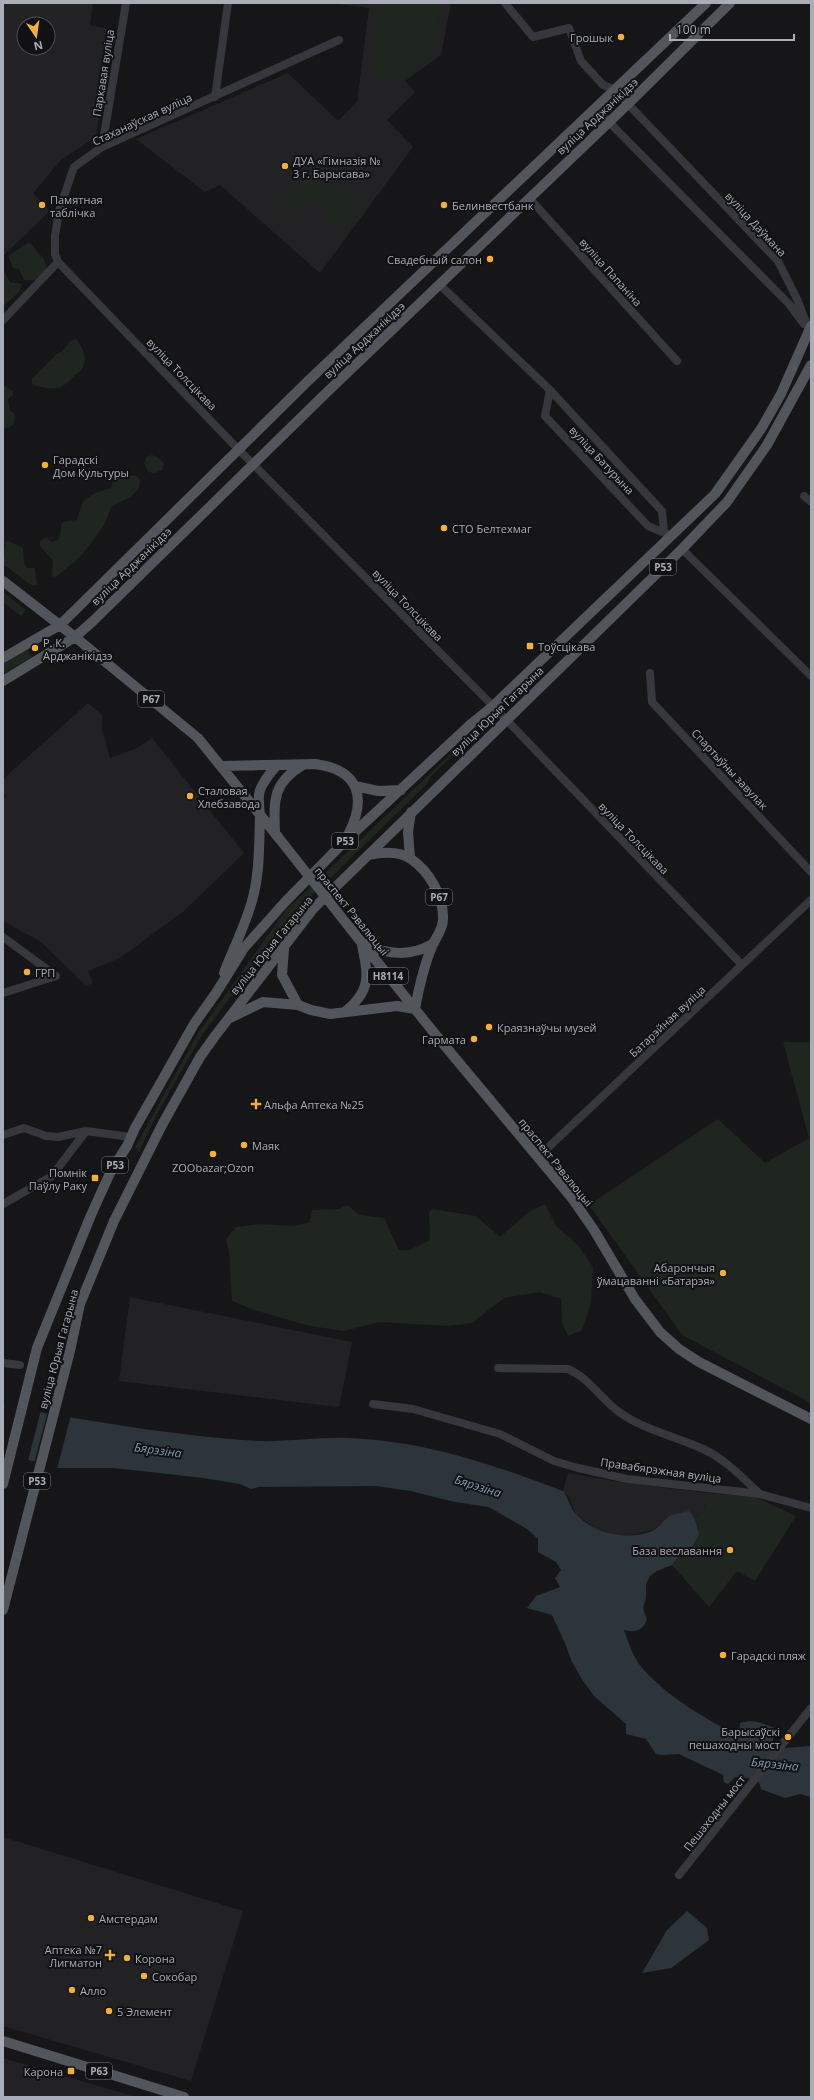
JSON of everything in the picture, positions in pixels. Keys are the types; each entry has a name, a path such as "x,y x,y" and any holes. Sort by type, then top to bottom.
{"main road":[{"name":"вуліца Арджанікідзэ","path":"3,658 60,625 238,449 595,108 613,89 706,3"},
{"name":"вуліца Арджанікідзэ","path":"3,681 75,637 628,104 730,3"},
{"name":"вуліца Юрыя Гагарына","path":"3,1484 37,1348 90,1215 111,1171 127,1146 190,1030 216,993 244,948 285,902 344,843 493,706 668,535 715,494 761,429 781,394 810,330"},
{"name":"вуліца Юрыя Гагарына","path":"3,1610 70,1351 80,1304 114,1221 162,1124 200,1058 227,1020 313,909 682,549 727,502 767,445 811,365"},
{"name":"праспект Рэвалюцыі","path":"3,581 75,637 198,738 260,813 361,943 571,1197 594,1230 635,1299 660,1332 679,1349 699,1362 811,1419"},
{"path":"222,766 315,764 338,770 348,777 355,786 358,797 356,817 344,843"},
{"path":"216,993 251,904 258,870 260,813 258,800 260,790 267,777 277,765"},
{"path":"277,835 274,807 278,790 286,777 304,765"},
{"path":"355,786 378,791 401,790"},
{"path":"410,858 408,832 411,812"},
{"name":"Р67","path":"369,855 388,852 410,858 422,868 440,898 443,919 442,928 434,943 419,986 416,1009"},
{"path":"361,943 384,952 403,953 426,948 434,943"},
{"name":"Р67","path":"345,1012 360,998 367,981 361,943"},
{"path":"284,947 282,975 298,1005"},
{"path":"227,1020 263,1002 298,1005 320,1013 330,1014 397,1006 416,1009"},
{"name":"Р63","path":"3,2041 184,2097"}],"street":[{"name":"Паркавая вуліца","path":"102,147 126,3"},
{"path":"215,97 228,3"},
{"name":"вуліца Даўмана","path":"505,3 533,37 569,28 581,61 603,85 613,89 628,104 778,261 797,299 810,330"},
{"name":"Стаханаўская вуліца","path":"58,262 54,244 59,211 74,167 102,147 340,40"},
{"path":"595,108 789,304 810,330"},
{"name":"вуліца Папаніна","path":"529,198 677,361"},
{"path":"3,320 58,262"},
{"name":"вуліца Толсцікава","path":"58,262 238,449 493,706 742,965"},
{"name":"вуліца Батурына","path":"440,285 469,315 550,390 662,511 668,535"},
{"name":"вуліца Батурына","path":"550,390 545,416 648,526 668,535"},
{"path":"804,496 811,502"},
{"path":"682,549 811,676"},
{"name":"Спартыўны завулак","path":"650,673 652,702 811,872"},
{"name":"Батарэйная вуліца","path":"538,1158 811,900"},
{"path":"3,937 56,976 3,993"},
{"path":"3,1135 24,1128 46,1136 58,1136 86,1131 131,1137"},
{"path":"3,1204 52,1176 86,1131"},
{"path":"3,1363 20,1365"},
{"path":"498,1368 568,1369 578,1373 619,1412 646,1427 704,1449 723,1460 760,1494"},
{"name":"Правабярэжная вуліца","path":"373,1404 413,1409 500,1434 554,1461 578,1468 626,1478 760,1494 811,1508"},
{"name":"Пешаходны мост","path":"679,1875 811,1708"}],"shaded area":[{"path":"3,3 93,3 90,25 111,30 96,137 61,160 33,193 50,211 3,256"},
{"name":"ДУА «Гімназія № 3 г. Барысава»","path":"330,3 451,3 441,55 405,81 415,92 387,120 413,147 320,273 220,185 205,192 136,139 288,73 338,121 357,102 369,8"},
{"path":"381,3 442,3 432,55 402,81 370,75"},
{"path":"317,164 364,207 342,231 306,197 288,216 278,206"},
{"path":"29,242 44,259 47,269 35,280 24,280 19,269 13,268 8,256"},
{"path":"3,269 10,282 22,284 19,292 3,307"},
{"path":"76,339 81,346 85,358 85,362 81,370 65,385 60,387 44,388 32,384 32,379 58,353 62,352 70,341"},
{"path":"3,385 13,391 13,395 8,399 10,411 14,413 15,420 11,426 3,429"},
{"path":"152,455 164,463 162,470 154,473 148,472 144,463 146,457"},
{"path":"118,474 137,476 140,480 139,488 131,497 112,506 103,527 80,557 57,576 52,577 53,561 40,546 40,541 46,537 52,542 58,540 62,523 77,520 83,501 95,493 111,488 114,477"},
{"path":"6,540 23,548 24,563 27,568 35,568 37,585 32,586 3,564"},
{"path":"3,592 26,610 21,616 3,602"},
{"path":"27,650 32,657 3,674 3,664"},
{"path":"88,703 102,715 102,729 110,758 135,749 152,738 244,853 184,911 120,958 88,971 93,983 86,986 41,942 3,921 3,799 6,796 3,791 3,779"},
{"path":"474,732 476,733 431,776 426,785 292,915 202,1035 156,1116 139,1152 135,1147 198,1033 286,910"},
{"path":"783,1042 811,1042 811,1403 682,1335 589,1205 718,1119 765,1163 809,1138"},
{"path":"545,1204 556,1226 578,1245 593,1267 591,1303 582,1330 568,1336 562,1322 561,1299 540,1292 504,1298 472,1323 447,1326 379,1322 344,1331 310,1326 254,1310 232,1301 229,1251 226,1239 236,1227 259,1224 294,1226 310,1222 312,1210 338,1209 348,1205 359,1215 384,1218 399,1250 409,1250 430,1240 429,1212 432,1209 476,1216 500,1237 530,1211"},
{"path":"130,1297 352,1342 339,1407 119,1381"},
{"path":"568,1473 626,1483 708,1493 705,1508 695,1519 689,1511 671,1515 653,1530 630,1535 614,1535 595,1528 576,1514 568,1496 563,1491"},
{"name":"База веславання","path":"708,1493 755,1497 796,1516 755,1581 737,1571 709,1607 672,1565 680,1554 693,1546 699,1534 695,1519 705,1508"},
{"path":"3,1837 243,1911 191,2081 3,2026"},
{"path":"3,2058 136,2097 3,2097"}],"water":[{"name":"Бярэзіна","path":"3,1406 130,1427 225,1439 268,1441 347,1438 403,1443 484,1463 563,1491 575,1513 584,1522 612,1534 642,1534 655,1530 671,1515 689,1511 695,1519 699,1534 693,1546 680,1554 672,1565 657,1571 650,1576 646,1584 646,1598 643,1608 647,1620 643,1627 638,1630 624,1630 632,1652 639,1664 671,1695 683,1704 734,1734 740,1734 740,1723 749,1721 757,1722 774,1728 772,1749 811,1746 811,1797 800,1794 785,1798 761,1789 759,1782 748,1778 735,1777 728,1784 724,1782 723,1775 679,1754 656,1754 646,1739 626,1734 626,1724 594,1696 583,1681 572,1662 552,1615 527,1608 536,1596 560,1587 555,1578 561,1570 556,1562 538,1552 538,1539 527,1529 489,1507 455,1502 411,1491 376,1486 259,1487 251,1489 240,1484 203,1478 114,1468 57,1468 3,1454"},
{"path":"687,1911 707,1928 709,1940 671,1968 642,1973 667,1930"}],"pier":[{"path":"5,1404 41,1410 28,1461 3,1456 3,1414"},
{"path":"48,1411 71,1415 57,1469 34,1463"}],"place":[{"name":"Грошык","path":"621,37"},
{"name":"ДУА «Гімназія № 3 г. Барысава»","path":"285,166"},
{"name":"Памятная таблічка","path":"42,205"},
{"name":"Белинвестбанк","path":"444,205"},
{"name":"Свадебный салон","path":"490,259"},
{"name":"Гарадскі Дом Культуры","path":"45,465"},
{"name":"СТО Белтехмаг","path":"444,528"},
{"name":"Тоўсцікава","path":"530,646"},
{"name":"Р. К. Арджанікідзэ","path":"35,648"},
{"name":"Сталовая Хлебзавода","path":"190,796"},
{"name":"ГРП","path":"27,972"},
{"name":"Краязнаўчы музей","path":"489,1027"},
{"name":"Гармата","path":"474,1039"},
{"name":"Альфа Аптека №25","path":"256,1104"},
{"name":"Маяк","path":"244,1145"},
{"name":"ZOObazar;Ozon","path":"213,1154"},
{"name":"Помнік Паўлу Раку","path":"95,1178"},
{"name":"Абарончыя ўмацаванні «Батарэя»","path":"723,1273"},
{"name":"База веславання","path":"730,1550"},
{"name":"Гарадскі пляж","path":"723,1655"},
{"name":"Барысаўскі пешаходны мост","path":"788,1737"},
{"name":"Амстердам","path":"91,1918"},
{"name":"Аптека №7 Лигматон","path":"110,1955"},
{"name":"Корона","path":"127,1958"},
{"name":"Сокобар","path":"144,1976"},
{"name":"Алло","path":"72,1990"},
{"name":"5 Элемент","path":"109,2011"},
{"name":"Карона","path":"71,2071"}]}
